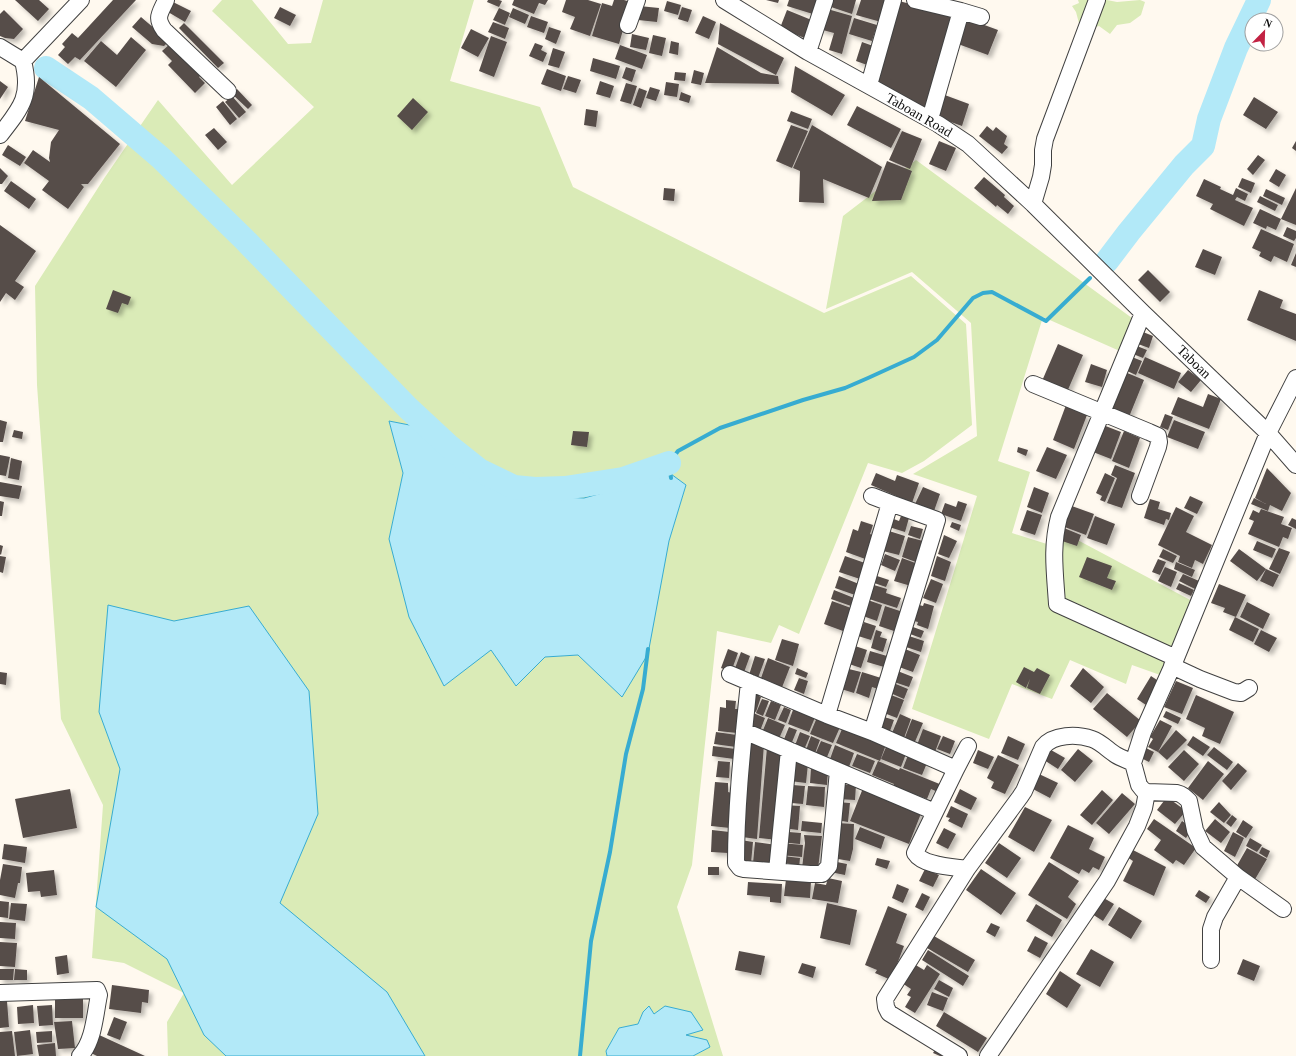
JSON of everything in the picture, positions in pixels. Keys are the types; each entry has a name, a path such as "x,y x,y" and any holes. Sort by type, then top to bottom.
{"street":[{"path":"23,61 81,0"},
{"path":"166,0 159,16 159,23 164,30 228,91"},
{"path":"628,25 637,0"},
{"name":"Taboan Road","path":"726,0 808,52 930,119 968,144 1033,204 1090,261"},
{"path":"808,52 825,0"},
{"path":"869,86 894,0"},
{"path":"915,0 981,17"},
{"path":"1033,204 1043,165 1045,139 1097,0"},
{"path":"930,119 961,11"},
{"path":"0,47 23,61 27,88 25,96 15,116 0,135"},
{"name":"Taboan","path":"1090,261 1268,433 1296,465"},
{"path":"1143,313 1059,517 1056,528 1053,554 1057,604 1174,662 1200,679 1234,692 1241,693 1249,688"},
{"path":"1283,909 1238,877 1203,847 1195,830 1186,798 1177,793 1147,792 1143,790 1139,785 1133,763 1143,732 1174,662 1268,433 1296,378"},
{"path":"1033,384 1149,432 1159,438 1158,447 1140,496"},
{"path":"872,496 942,522 872,732"},
{"path":"827,715 890,503"},
{"path":"730,674 827,715 872,732 956,769"},
{"path":"749,682 736,836 736,863 740,868 822,874 829,866 838,771"},
{"path":"744,731 935,812"},
{"path":"959,1056 889,1013 886,1007 885,999 967,869 1020,797 1042,747 1055,738 1069,736 1092,739 1116,755 1133,763"},
{"path":"967,869 932,863 920,859 915,854 968,746"},
{"path":"777,871 789,750"},
{"path":"988,1056 1107,881 1137,826 1144,808 1147,792"},
{"path":"1211,960 1211,929 1217,912 1238,877"},
{"path":"0,993 95,990 98,992 99,995 92,1031 87,1045 80,1056"}],"green space":[{"path":"222,0 252,0 288,44 311,43 323,0 474,0 450,81 540,107 573,187 824,313 911,276 966,324 972,425 924,461 902,473 868,463 799,634 779,625 771,643 717,631 692,865 677,907 723,1056 693,1056 710,1047 685,1035 703,1030 654,1014 648,1007 643,1012 638,1024 619,1028 606,1051 607,1056 168,1056 167,1022 184,993 124,963 92,958 103,805 61,719 37,385 35,286 105,177 158,100 232,185 314,107 212,11","holes":["389,421 435,430 513,495 584,498 671,474 686,485 622,697 578,655 545,657 491,649 444,686 389,539 403,473"]},
{"path":"1078,0 1107,0 1117,2 1140,0 1145,2 1141,15 1130,23 1117,25 1110,34 1099,26 1089,29 1080,27 1076,12 1072,6 1079,3"},
{"path":"916,160 1136,321 1122,352 1043,317 998,461 1030,472 1012,533 1050,545 1055,528 1194,602 1163,676 1132,665 1126,684 1070,660 1052,699 1012,684 989,739 912,709 977,496 913,474 977,436 971,323 912,272 826,309 843,216"}],"water":[{"path":"389,421 435,430 513,495 584,498 671,474 686,485 669,541 648,654 622,697 578,655 545,657 516,686 491,650 444,686 409,617 389,539 403,473"},
{"path":"108,605 174,621 249,606 309,691 318,814 280,903 387,992 425,1056 226,1056 204,1035 167,959 96,907 120,769 99,712"},
{"path":"649,1006 654,1014 665,1006 691,1012 703,1030 686,1035 707,1040 710,1047 693,1056 607,1056 606,1051 619,1028 638,1024 643,1012"}],"building":[{"path":"15,0 39,0 49,9 38,21"},
{"path":"113,0 136,0 80,60 75,57 68,64 58,55 65,47 62,44 72,33 78,38"},
{"path":"488,0 502,1 499,7 487,2"},
{"path":"514,0 548,0 545,5 539,3 534,14 512,5"},
{"path":"566,0 588,0 601,4 590,36 570,29 575,17 562,12"},
{"path":"614,0 631,2 619,44 592,36 602,3 612,6"},
{"path":"766,0 779,0 778,3"},
{"path":"789,0 821,0 816,15 787,6"},
{"path":"830,0 856,0 852,14 828,6"},
{"path":"861,0 889,0 881,22 856,15"},
{"path":"895,0 957,16 930,110 872,80"},
{"path":"667,1 681,5 678,15 664,11"},
{"path":"173,2 191,11 185,22 168,12"},
{"path":"639,6 659,8 657,22 638,20"},
{"path":"280,7 296,15 290,26 274,18"},
{"path":"682,7 692,10 688,22 678,19"},
{"path":"499,8 510,13 505,25 493,20"},
{"path":"513,8 529,15 525,24 509,17"},
{"path":"824,8 852,16 842,54 829,50 834,33 819,29"},
{"path":"4,10 23,29 14,39 0,36 0,14"},
{"path":"787,10 814,21 807,39 780,28"},
{"path":"531,16 548,22 544,33 527,27"},
{"path":"703,16 716,22 709,39 695,33"},
{"path":"141,17 169,41 164,46 152,44 132,27"},
{"path":"854,18 877,25 872,41 849,34"},
{"path":"968,19 998,30 988,55 958,44"},
{"path":"493,22 509,28 505,39 488,32"},
{"path":"184,23 224,63 218,68 179,28"},
{"path":"720,23 784,58 776,75 718,44"},
{"path":"549,27 561,31 556,44 545,39"},
{"path":"471,29 489,38 478,57 461,48"},
{"path":"632,34 649,38 646,50 630,47"},
{"path":"653,35 666,38 662,56 649,53"},
{"path":"491,36 507,42 494,77 479,71"},
{"path":"131,37 146,50 116,87 84,61 101,41 117,55"},
{"path":"671,41 679,43 678,55 669,53"},
{"path":"862,42 876,47 870,66 856,61"},
{"path":"171,43 202,74 199,77 205,83 195,93 168,65 172,61 162,51"},
{"path":"535,43 543,46 541,50 547,53 543,62 529,56"},
{"path":"620,45 647,55 642,69 615,59"},
{"path":"717,47 761,73 778,76 779,84 705,83"},
{"path":"553,48 565,52 559,68 548,65"},
{"path":"593,58 620,66 616,79 590,71"},
{"path":"795,66 845,95 832,116 791,92"},
{"path":"626,67 636,70 632,82 622,78"},
{"path":"547,69 566,76 561,91 541,84"},
{"path":"694,70 704,73 701,85 691,83"},
{"path":"675,72 686,73 685,81 674,80"},
{"path":"568,76 581,80 576,93 563,89"},
{"path":"39,77 120,144 88,184 81,184 84,187 68,209 42,190 49,181 24,163 33,150 50,162 51,142 59,130 25,121"},
{"path":"0,81 8,87 0,99"},
{"path":"600,81 614,86 610,98 596,94"},
{"path":"666,82 679,84 677,97 664,95"},
{"path":"626,83 637,86 631,104 620,101"},
{"path":"650,87 660,90 656,101 646,98"},
{"path":"639,88 647,91 641,108 633,105"},
{"path":"237,89 252,105 248,109 232,94"},
{"path":"681,92 691,96 689,103 679,100"},
{"path":"942,94 969,104 962,126 934,116"},
{"path":"232,96 246,112 239,118 225,102"},
{"path":"1254,97 1278,112 1266,129 1243,115"},
{"path":"413,98 428,112 412,130 397,116"},
{"path":"223,101 237,119 230,125 216,107"},
{"path":"857,106 901,129 891,148 847,125"},
{"path":"586,109 598,111 596,127 584,125"},
{"path":"791,111 812,119 808,129 787,121"},
{"path":"791,125 808,131 792,168 776,161"},
{"path":"812,125 882,167 869,198 823,179 824,203 799,202 800,171 793,168"},
{"path":"987,126 993,131 996,127 1007,136 1004,144 1008,147 1002,154 979,136"},
{"path":"214,128 227,142 218,150 205,135"},
{"path":"902,131 922,139 910,169 889,160"},
{"path":"939,141 956,148 946,171 929,164"},
{"path":"1296,141 1296,151 1292,148"},
{"path":"8,145 26,157 20,166 2,155"},
{"path":"1258,155 1265,160 1253,175 1247,169"},
{"path":"887,161 912,171 901,200 872,201"},
{"path":"0,168 8,176 2,184 0,184"},
{"path":"1276,169 1286,175 1279,187 1269,181"},
{"path":"984,177 1005,195 1004,197 1014,206 1008,214 997,205 996,207 974,188"},
{"path":"1242,178 1255,183 1251,193 1238,187"},
{"path":"1204,179 1221,187 1220,189 1233,195 1236,188 1248,194 1245,201 1237,197 1235,200 1253,208 1244,226 1210,209 1213,204 1196,196"},
{"path":"11,181 36,199 29,209 4,191"},
{"path":"664,188 675,189 674,201 663,200"},
{"path":"1296,188 1296,225 1281,219"},
{"path":"1266,189 1285,198 1282,205 1263,196"},
{"path":"1260,196 1278,205 1275,211 1257,202"},
{"path":"1260,209 1281,219 1276,230 1267,226 1266,229 1253,223"},
{"path":"0,225 36,251 15,281 24,287 15,300 6,293 0,302"},
{"path":"1287,227 1296,231 1296,238 1294,241 1283,236"},
{"path":"1261,229 1294,244 1287,262 1274,256 1271,262 1259,256 1261,252 1252,248"},
{"path":"1203,249 1222,257 1215,275 1195,267"},
{"path":"1296,253 1296,267 1291,265"},
{"path":"1148,270 1170,292 1160,302 1138,280"},
{"path":"113,290 131,297 128,305 122,303 118,313 106,309"},
{"path":"1259,290 1283,300 1280,308 1296,314 1296,341 1247,320"},
{"path":"1143,332 1153,336 1149,348 1138,344"},
{"path":"1058,344 1083,355 1067,392 1042,381"},
{"path":"1137,346 1147,350 1143,358 1133,354"},
{"path":"1132,357 1142,361 1136,375 1127,371"},
{"path":"1145,357 1181,373 1174,389 1138,373"},
{"path":"1091,364 1107,370 1102,387 1085,382"},
{"path":"1188,370 1201,380 1191,392 1178,382"},
{"path":"1125,372 1144,380 1129,417 1110,409"},
{"path":"1208,394 1221,399 1209,429 1171,414 1178,397 1203,407"},
{"path":"1066,405 1087,415 1074,449 1053,440"},
{"path":"1165,414 1173,417 1168,430 1160,427"},
{"path":"0,420 7,422 3,442 0,442"},
{"path":"1174,420 1205,432 1198,449 1167,437"},
{"path":"1103,425 1121,432 1111,459 1093,452"},
{"path":"14,430 23,432 22,439 12,437"},
{"path":"573,431 589,432 587,447 571,445"},
{"path":"1124,431 1140,438 1129,468 1112,461"},
{"path":"1018,447 1028,450 1026,456 1017,452"},
{"path":"1047,447 1067,455 1056,479 1036,471"},
{"path":"0,455 10,457 6,476 0,475"},
{"path":"11,458 22,461 19,480 8,478"},
{"path":"1115,465 1135,473 1122,508 1107,503 1117,478 1111,475"},
{"path":"1267,468 1291,493 1282,511 1270,505 1268,511 1251,504 1254,498 1266,504 1255,498"},
{"path":"876,473 895,481 897,475 919,483 912,503 871,485"},
{"path":"1105,473 1115,478 1105,502 1100,500 1102,496 1096,493"},
{"path":"0,482 22,486 19,499 0,496"},
{"path":"923,487 940,494 934,511 915,504"},
{"path":"1034,487 1049,493 1042,513 1027,507"},
{"path":"1190,496 1203,502 1197,514 1184,508"},
{"path":"1150,499 1160,502 1158,509 1171,513 1169,520 1166,519 1164,525 1144,518"},
{"path":"0,501 4,502 2,516 0,516"},
{"path":"958,501 967,504 961,521 941,514 945,503 956,507"},
{"path":"1069,505 1094,514 1086,535 1062,526"},
{"path":"1176,507 1194,516 1186,532 1212,545 1203,564 1195,560 1192,568 1178,562 1180,556 1158,545"},
{"path":"1261,509 1284,517 1281,524 1292,528 1288,539 1283,537 1279,547 1248,534 1254,521 1249,519 1253,510 1259,513"},
{"path":"1027,510 1042,515 1035,535 1020,530"},
{"path":"901,516 909,518 905,532 889,527 891,518 899,521"},
{"path":"1095,516 1115,524 1107,545 1087,538"},
{"path":"1292,518 1296,520 1296,529 1288,525"},
{"path":"861,521 873,525 870,534 875,536 868,560 846,552 853,529 858,531"},
{"path":"952,522 961,525 959,531 950,527"},
{"path":"911,526 923,529 920,539 908,535"},
{"path":"1064,528 1081,535 1077,546 1059,540"},
{"path":"889,531 905,536 899,555 883,551"},
{"path":"944,535 957,541 949,558 938,554"},
{"path":"908,537 923,541 916,562 902,557"},
{"path":"1257,541 1276,549 1272,558 1253,550"},
{"path":"0,545 3,546 1,555 0,554"},
{"path":"1279,548 1290,552 1280,574 1269,569"},
{"path":"1163,549 1177,556 1173,563 1159,557"},
{"path":"1239,549 1266,569 1257,581 1230,561"},
{"path":"885,554 900,560 895,571 881,565"},
{"path":"0,556 6,557 3,573 0,572"},
{"path":"845,556 865,563 860,579 839,572"},
{"path":"937,556 951,562 945,581 931,576"},
{"path":"1087,557 1112,566 1107,578 1116,581 1112,590 1079,577"},
{"path":"902,558 918,564 911,586 894,581"},
{"path":"1158,559 1166,562 1160,575 1152,572"},
{"path":"1176,562 1195,570 1192,577 1174,569"},
{"path":"1165,567 1177,572 1171,587 1158,581"},
{"path":"1266,569 1279,575 1273,587 1260,581"},
{"path":"1183,574 1199,581 1195,589 1179,581"},
{"path":"839,576 859,584 855,595 835,588"},
{"path":"877,576 889,580 886,587 874,583"},
{"path":"931,579 943,584 936,603 923,598"},
{"path":"1179,583 1194,590 1191,596 1176,589"},
{"path":"1219,584 1246,595 1236,617 1223,612 1225,608 1211,603"},
{"path":"874,585 887,589 886,593 901,598 897,608 869,599"},
{"path":"834,590 854,598 851,606 831,599"},
{"path":"868,600 882,605 877,621 863,616"},
{"path":"832,601 851,608 843,631 824,624"},
{"path":"1247,602 1270,614 1263,629 1240,617"},
{"path":"924,603 934,606 928,629 917,625 918,622 910,620 915,604 923,606"},
{"path":"885,606 903,612 897,632 879,626"},
{"path":"1235,617 1259,629 1253,642 1229,630"},
{"path":"864,622 876,626 871,640 858,636"},
{"path":"913,627 924,631 921,638 910,634"},
{"path":"876,630 882,632 880,637 887,639 883,652 871,648"},
{"path":"1261,630 1277,638 1269,652 1254,644"},
{"path":"909,636 924,641 921,652 906,647"},
{"path":"782,639 799,644 793,666 775,660"},
{"path":"855,646 867,650 861,668 849,664"},
{"path":"728,649 738,653 731,672 721,668"},
{"path":"905,649 920,655 913,672 899,667"},
{"path":"870,651 887,656 884,667 867,662"},
{"path":"741,652 750,656 743,675 734,671"},
{"path":"755,656 765,659 758,678 749,675"},
{"path":"768,658 790,667 781,690 771,687 773,683 761,678"},
{"path":"1024,667 1034,672 1037,668 1050,675 1040,694 1027,688 1030,679 1026,688 1016,682"},
{"path":"797,668 808,673 806,678 795,674"},
{"path":"1083,668 1104,687 1091,703 1070,686"},
{"path":"849,669 861,672 854,693 838,688 841,678 846,680"},
{"path":"895,670 913,677 909,687 891,681"},
{"path":"0,672 7,673 6,685 0,684"},
{"path":"862,672 881,678 878,689 872,687 869,698 856,693"},
{"path":"1151,676 1160,682 1146,705 1137,699"},
{"path":"799,678 808,681 804,694 794,690"},
{"path":"1176,681 1193,688 1182,714 1164,707"},
{"path":"891,682 908,689 904,699 888,692"},
{"path":"1107,693 1141,721 1127,737 1093,709"},
{"path":"755,694 761,697 756,712 749,709"},
{"path":"891,695 904,700 897,718 884,713"},
{"path":"1196,695 1234,712 1220,744 1202,736 1205,728 1186,719"},
{"path":"762,699 769,701 763,716 756,713"},
{"path":"726,700 736,701 735,709 739,709 737,733 718,731 720,707 726,708"},
{"path":"771,701 781,705 775,720 765,716"},
{"path":"784,707 791,710 786,723 778,720"},
{"path":"794,707 816,715 809,732 788,724"},
{"path":"1166,711 1181,718 1178,724 1163,717"},
{"path":"751,712 765,718 760,731 745,725"},
{"path":"900,714 911,719 904,738 892,733"},
{"path":"818,715 841,725 833,743 810,734"},
{"path":"881,716 894,720 890,731 877,727"},
{"path":"768,718 785,725 778,741 761,735"},
{"path":"912,719 923,723 914,744 904,740"},
{"path":"1160,720 1172,726 1158,752 1148,747 1153,739 1150,737"},
{"path":"789,727 797,730 790,747 782,744"},
{"path":"851,727 887,742 880,761 836,743 842,729 849,732"},
{"path":"923,729 941,736 935,752 917,745"},
{"path":"1176,730 1187,740 1167,760 1158,752"},
{"path":"716,732 737,735 736,747 714,744"},
{"path":"800,732 810,736 803,752 794,748"},
{"path":"811,736 820,740 814,756 805,753"},
{"path":"943,736 955,741 950,754 937,749"},
{"path":"1008,736 1025,744 1018,760 1001,753"},
{"path":"1193,736 1210,747 1203,756 1187,745"},
{"path":"821,741 832,745 825,762 814,757"},
{"path":"749,742 764,744 757,839 742,837"},
{"path":"835,745 854,753 849,767 830,759"},
{"path":"713,746 736,749 734,759 712,756"},
{"path":"767,747 784,755 778,840 759,838"},
{"path":"886,747 906,754 901,767 881,759"},
{"path":"1214,747 1233,762 1227,770 1207,755"},
{"path":"1146,748 1154,752 1149,762 1141,758"},
{"path":"1078,749 1093,761 1075,782 1061,770"},
{"path":"978,750 994,757 988,769 973,763"},
{"path":"1051,750 1065,758 1058,769 1044,760"},
{"path":"1184,750 1199,764 1184,781 1168,767"},
{"path":"857,754 875,761 870,773 852,766"},
{"path":"908,755 927,763 922,775 903,768"},
{"path":"998,755 1019,765 1005,794 991,788 994,782 987,778"},
{"path":"718,761 730,762 729,778 716,777"},
{"path":"878,761 942,785 940,793 931,789 927,799 893,786 894,784 872,775"},
{"path":"1208,761 1224,774 1203,800 1188,788"},
{"path":"793,762 808,764 806,783 790,781"},
{"path":"1238,763 1247,771 1231,790 1222,781"},
{"path":"811,767 828,769 827,785 810,783"},
{"path":"1039,774 1058,783 1050,798 1031,788"},
{"path":"715,782 728,783 728,792 732,793 730,828 711,826"},
{"path":"839,784 856,785 855,800 838,799"},
{"path":"793,785 805,786 803,804 791,803"},
{"path":"808,786 825,787 824,807 806,805"},
{"path":"863,788 922,811 909,844 850,821"},
{"path":"70,789 77,828 23,838 15,799"},
{"path":"960,789 977,798 971,810 954,802"},
{"path":"1102,790 1113,800 1092,825 1080,815"},
{"path":"1122,793 1135,804 1109,834 1096,823"},
{"path":"1167,797 1186,811 1175,824 1157,810"},
{"path":"838,802 850,803 848,822 836,820"},
{"path":"1219,802 1231,815 1224,823 1210,812"},
{"path":"785,805 800,806 798,830 783,828"},
{"path":"951,806 968,814 962,828 948,821 950,818 946,817"},
{"path":"1025,807 1052,820 1034,852 1008,837"},
{"path":"1232,815 1237,819 1231,827 1226,823"},
{"path":"1154,819 1196,848 1184,865 1176,860 1173,864 1154,850 1161,840 1147,829"},
{"path":"1215,819 1230,832 1221,843 1205,831"},
{"path":"1243,820 1253,827 1246,838 1236,832"},
{"path":"802,821 822,823 821,833 801,831"},
{"path":"1182,821 1193,828 1186,838 1176,831"},
{"path":"838,823 854,824 853,849 850,861 838,859"},
{"path":"1068,825 1094,838 1089,849 1105,857 1099,870 1093,867 1089,873 1082,869 1079,874 1050,858"},
{"path":"860,827 885,837 881,849 855,839"},
{"path":"944,828 956,834 948,849 936,843"},
{"path":"712,830 730,832 728,853 711,852"},
{"path":"789,832 801,833 800,844 788,843"},
{"path":"1233,832 1244,838 1235,857 1224,851"},
{"path":"804,835 822,836 818,869 802,868 805,843"},
{"path":"1250,838 1262,845 1257,852 1246,846"},
{"path":"741,840 753,842 751,863 739,862"},
{"path":"755,842 777,845 775,865 753,863"},
{"path":"781,843 803,845 802,857 780,855"},
{"path":"999,843 1021,858 1007,878 985,863"},
{"path":"4,844 27,847 25,863 2,859"},
{"path":"1262,847 1270,851 1267,858 1259,853"},
{"path":"1247,848 1267,859 1254,881 1235,869"},
{"path":"1131,849 1166,867 1154,896 1123,881 1133,861 1127,857"},
{"path":"783,856 800,858 799,869 791,868 791,864 783,863"},
{"path":"877,858 890,861 887,869 875,865"},
{"path":"832,861 847,864 845,875 830,872"},
{"path":"1049,862 1079,881 1068,897 1076,904 1067,919 1028,895"},
{"path":"3,864 22,867 20,883 18,883 15,898 0,895 0,880"},
{"path":"708,867 719,867 719,875 708,875"},
{"path":"925,869 939,875 933,887 919,881"},
{"path":"981,869 1016,893 1001,915 966,890"},
{"path":"54,870 57,895 41,897 40,891 28,892 26,873"},
{"path":"828,878 842,881 838,903 812,899 815,883 826,885"},
{"path":"786,879 811,881 810,898 784,896"},
{"path":"748,882 782,884 781,903 770,902 770,897 747,895"},
{"path":"897,884 909,889 903,903 892,898"},
{"path":"1199,890 1210,897 1206,903 1195,896"},
{"path":"922,893 930,897 923,911 915,907"},
{"path":"1102,897 1114,904 1103,921 1092,914"},
{"path":"0,901 9,902 8,918 0,917"},
{"path":"11,903 27,904 25,921 9,919"},
{"path":"827,903 857,910 850,945 820,938"},
{"path":"1036,904 1062,920 1052,937 1026,921"},
{"path":"888,906 907,914 896,943 904,946 891,980 875,973 877,970 865,965"},
{"path":"1119,907 1142,921 1131,939 1108,925"},
{"path":"0,922 16,923 15,939 0,938"},
{"path":"991,923 1000,927 995,937 986,932"},
{"path":"934,936 975,960 968,972 927,948"},
{"path":"1035,936 1048,943 1040,958 1027,951"},
{"path":"0,942 17,943 15,967 0,966"},
{"path":"1091,949 1114,962 1100,987 1076,974"},
{"path":"928,950 969,976 963,986 922,960"},
{"path":"739,951 765,956 761,975 735,970"},
{"path":"67,955 69,973 57,975 55,957"},
{"path":"1243,959 1260,966 1254,981 1237,974"},
{"path":"802,963 816,967 813,978 798,973"},
{"path":"914,964 924,970 927,965 940,974 915,1013 905,1007 911,997 907,995 911,989 902,983"},
{"path":"0,969 14,969 13,980 0,980"},
{"path":"15,969 27,970 27,980 14,980"},
{"path":"1060,971 1081,985 1067,1008 1046,994"},
{"path":"939,980 953,988 949,997 934,989"},
{"path":"112,985 149,990 148,1003 142,1002 141,1013 109,1009"},
{"path":"932,992 948,998 943,1011 927,1005"},
{"path":"83,998 83,1018 55,1018 55,1000"},
{"path":"7,1001 9,1027 0,1028 0,1002"},
{"path":"33,1005 34,1023 18,1024 17,1007"},
{"path":"52,1005 53,1025 39,1026 37,1006"},
{"path":"944,1012 987,1038 978,1052 936,1026"},
{"path":"114,1017 127,1022 120,1040 107,1035"},
{"path":"72,1021 75,1048 58,1049 54,1022"},
{"path":"30,1030 33,1054 17,1056 14,1032"},
{"path":"12,1031 15,1056 0,1056 0,1032"},
{"path":"52,1031 52,1042 37,1043 36,1032"},
{"path":"97,1034 145,1056 97,1056 89,1052"},
{"path":"55,1043 56,1056 39,1056 37,1045"},
{"path":"936,1048 946,1056 940,1056 933,1053"}],"waterway":[{"path":"1107,261 1184,165 1203,146 1209,119 1236,48 1259,0"},
{"path":"46,68 91,98 161,158 244,239 408,408 450,447 479,470 514,487 535,489 565,488 623,479 669,463"},
{"path":"671,478 669,463 678,451 720,428 803,400 845,388 914,357 937,340 973,298 983,293 992,292 1046,321 1090,278"},
{"path":"580,1056 591,941 610,852 626,754 643,689 648,649"}]}
